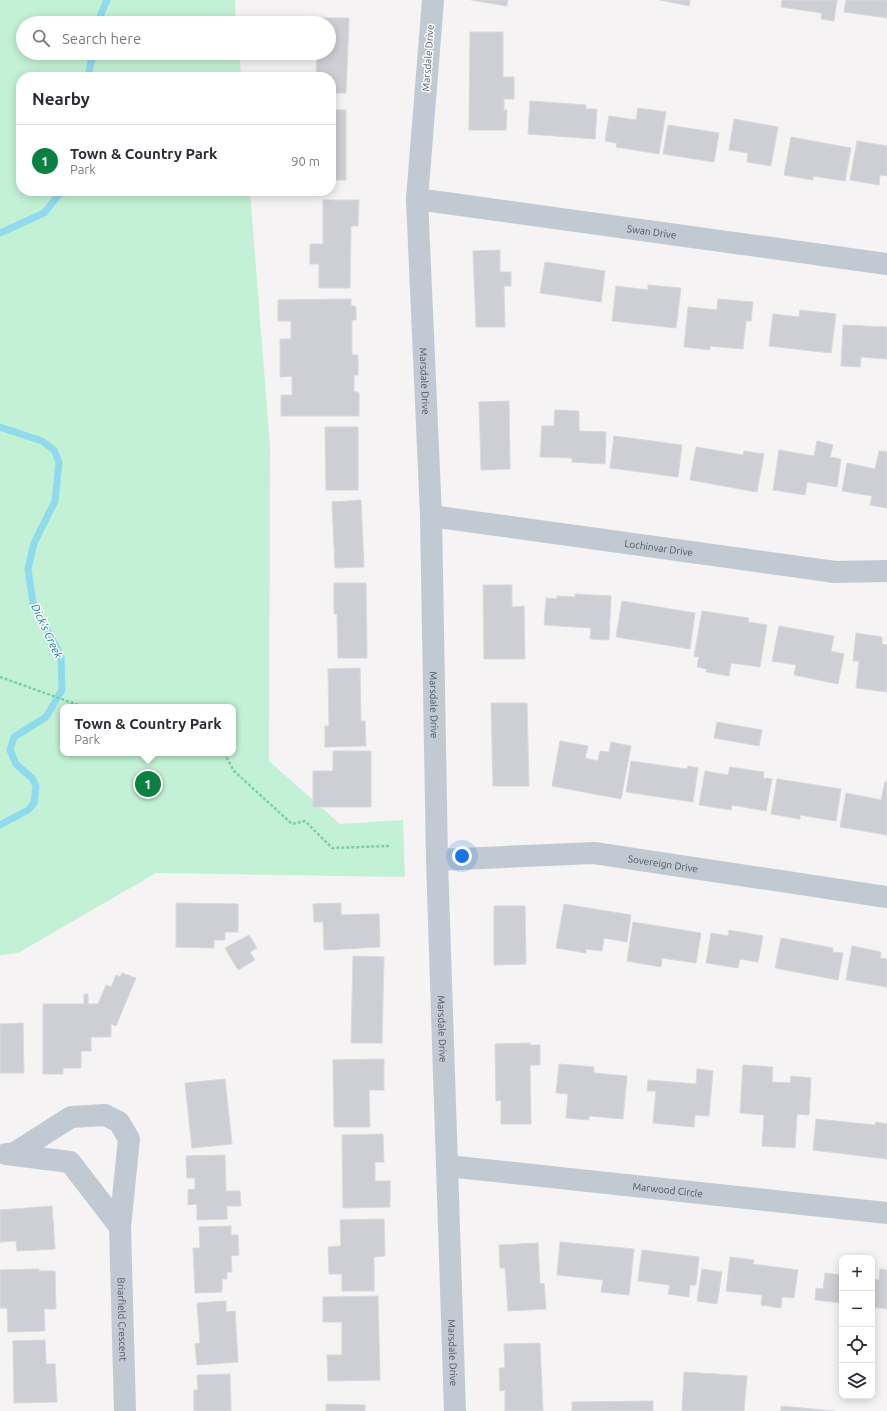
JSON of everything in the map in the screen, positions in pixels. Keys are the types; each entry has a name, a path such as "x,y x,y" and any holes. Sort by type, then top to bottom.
{"street":[{"name":"Marsdale Drive","path":"432,0 417,199 431,516 437,860 455,1411"},
{"name":"Swan Drive","path":"417,199 887,264"},
{"name":"Lochinvar Drive","path":"431,516 834,572 887,571"},
{"name":"Sovereign Drive","path":"437,860 594,853 887,897"},
{"name":"Briarfield Crescent","path":"6,1154 71,1118 105,1115 118,1122 128,1139 120,1227 125,1411"},
{"name":"Briarfield Crescent","path":"6,1154 70,1162 120,1227"},
{"name":"Marwood Circle","path":"448,1166 887,1213"}],"path":[{"path":"0,677 76,704"},
{"path":"226,756 234,771 292,824 304,821 332,848 389,846"}],"green space":[{"path":"0,0 235,0 236,16 16,16 16,60 240,60 241,72 16,72 16,196 250,196 270,446 269,761 340,824 403,820 405,877 156,873 18,953 0,955"}],"building":[{"path":"471,0 508,0 507,6"},
{"path":"660,0 690,0 689,6"},
{"path":"782,0 837,0 834,21 821,19 822,13 781,7"},
{"path":"846,0 887,0 887,18 844,12"},
{"path":"336,18 349,18 346,93 336,93 336,72 316,72 317,60 336,60"},
{"path":"470,32 503,32 503,77 514,77 514,99 504,99 504,110 507,110 506,130 469,130"},
{"path":"530,101 586,105 586,109 597,109 595,139 528,134"},
{"path":"638,108 666,112 659,154 616,147 617,143 605,141 609,116 636,120"},
{"path":"336,110 346,110 346,180 336,180"},
{"path":"734,119 778,127 771,166 747,162 748,153 729,150"},
{"path":"668,125 719,133 714,162 663,154"},
{"path":"791,137 851,148 845,181 813,176 813,180 784,175"},
{"path":"857,141 887,146 887,176 880,175 879,185 850,180"},
{"path":"323,200 359,200 358,226 351,226 350,288 319,288 319,264 310,264 310,244 323,244"},
{"path":"500,250 500,272 511,272 511,286 504,286 505,327 476,327 473,251"},
{"path":"545,262 605,271 601,302 540,293"},
{"path":"648,285 681,288 676,328 612,321 616,286 648,290"},
{"path":"351,299 351,305 356,307 356,320 352,320 352,355 358,355 358,375 354,375 354,391 359,393 359,416 281,416 281,395 292,395 292,376 280,377 280,339 291,339 291,321 278,321 278,300"},
{"path":"718,299 753,302 751,321 746,321 743,349 710,346 710,350 684,347 688,307 717,310"},
{"path":"800,310 836,314 831,353 769,346 773,314 799,317"},
{"path":"843,325 887,327 887,359 861,357 860,367 841,366"},
{"path":"509,401 510,469 481,470 479,402"},
{"path":"555,410 579,411 579,431 606,432 605,464 572,462 572,458 540,457 542,426 554,426"},
{"path":"325,427 358,427 358,490 326,490"},
{"path":"614,436 682,445 678,477 610,468"},
{"path":"817,441 833,445 830,457 841,459 837,487 807,482 805,495 773,490 779,450 814,456"},
{"path":"696,447 743,455 744,451 764,454 757,492 690,480"},
{"path":"879,451 887,452 887,508 870,505 872,496 842,491 847,463 875,469"},
{"path":"361,500 364,567 335,568 332,502"},
{"path":"334,583 366,583 367,658 338,658 337,614 334,614"},
{"path":"483,585 512,585 512,607 524,606 525,659 484,659"},
{"path":"575,594 611,596 609,640 590,639 591,628 544,625 546,598 557,599 557,596 575,597"},
{"path":"622,601 695,613 690,649 616,637"},
{"path":"702,611 749,618 748,622 767,625 760,667 731,663 729,676 706,672 707,669 697,667 699,657 694,656"},
{"path":"779,626 834,636 831,651 844,654 838,684 794,675 796,665 772,661"},
{"path":"856,633 882,637 882,644 887,645 887,692 856,688 859,661 853,661"},
{"path":"360,668 361,721 365,721 366,746 325,747 325,726 329,726 328,669"},
{"path":"491,703 527,703 529,786 493,786"},
{"path":"717,722 762,730 759,746 714,738"},
{"path":"560,741 588,746 585,758 598,761 600,751 609,752 611,742 631,746 621,799 552,786"},
{"path":"333,751 371,751 371,807 313,807 313,771 333,771"},
{"path":"631,761 687,769 688,766 698,768 693,802 626,792"},
{"path":"730,767 764,772 763,778 772,779 766,811 732,805 731,810 699,805 705,771 728,775"},
{"path":"777,779 841,789 836,821 800,815 800,819 771,814"},
{"path":"885,782 887,782 887,835 840,827 846,793 881,800"},
{"path":"176,903 238,904 238,932 225,932 225,940 214,940 214,948 176,947"},
{"path":"341,903 341,915 379,914 380,947 324,950 323,922 314,922 313,904"},
{"path":"564,904 631,915 627,942 604,938 602,951 586,949 586,953 556,948"},
{"path":"494,906 525,906 526,964 494,965"},
{"path":"633,922 701,933 696,963 662,958 661,967 627,961"},
{"path":"729,930 763,936 758,962 740,959 738,968 706,963 711,933 728,936"},
{"path":"249,935 257,948 250,952 255,960 238,970 225,948"},
{"path":"781,938 833,948 833,952 843,953 838,980 775,968"},
{"path":"852,946 881,952 880,958 887,959 887,987 846,980"},
{"path":"353,956 384,957 382,1043 351,1043"},
{"path":"122,973 136,978 116,1026 111,1024 111,1037 91,1037 91,1051 81,1051 81,1068 63,1068 63,1074 43,1074 43,1004 84,1004 84,994 88,994 88,1004 98,1004 106,985 111,987 116,975 120,977"},
{"path":"23,1023 24,1073 0,1073 0,1024"},
{"path":"530,1043 530,1045 540,1045 540,1065 530,1065 531,1124 501,1124 501,1100 496,1101 495,1044"},
{"path":"384,1059 384,1090 369,1090 370,1127 334,1127 333,1060"},
{"path":"559,1064 594,1067 594,1073 627,1076 623,1119 589,1116 589,1120 566,1118 568,1094 556,1093"},
{"path":"743,1065 773,1067 772,1082 790,1083 791,1076 811,1078 809,1115 797,1114 795,1148 762,1146 764,1115 740,1113"},
{"path":"697,1069 713,1071 709,1116 695,1115 694,1127 653,1123 656,1091 647,1091 648,1080 696,1084"},
{"path":"225,1079 232,1144 192,1148 185,1083"},
{"path":"816,1119 875,1125 876,1122 887,1124 887,1159 813,1150"},
{"path":"383,1134 384,1162 375,1162 375,1181 390,1181 390,1207 343,1208 342,1135"},
{"path":"225,1155 226,1191 240,1191 241,1206 227,1206 227,1219 197,1220 197,1204 188,1205 188,1190 195,1189 195,1178 187,1178 186,1156"},
{"path":"52,1206 55,1249 17,1251 16,1241 0,1242 0,1210"},
{"path":"384,1219 385,1256 374,1257 374,1291 342,1291 342,1274 329,1274 328,1247 341,1246 340,1220"},
{"path":"231,1226 231,1235 238,1235 239,1255 231,1256 232,1272 227,1272 227,1279 222,1279 222,1292 195,1293 193,1248 200,1248 199,1227"},
{"path":"560,1242 634,1249 629,1295 601,1292 603,1280 557,1275"},
{"path":"538,1243 540,1284 544,1283 546,1309 508,1311 505,1268 500,1268 499,1245"},
{"path":"642,1250 699,1257 696,1285 690,1285 689,1297 668,1294 670,1285 638,1281"},
{"path":"730,1257 754,1260 753,1264 798,1270 794,1298 782,1297 781,1308 761,1305 762,1295 726,1291"},
{"path":"39,1269 39,1271 55,1271 56,1309 44,1309 45,1331 8,1332 7,1308 0,1308 0,1270"},
{"path":"702,1269 722,1272 717,1304 697,1301"},
{"path":"880,1269 887,1270 887,1309 875,1307 875,1279 879,1280"},
{"path":"825,1273 839,1275 839,1303 815,1300 816,1288 823,1289"},
{"path":"378,1296 380,1380 328,1381 327,1355 342,1355 342,1322 323,1322 323,1297"},
{"path":"226,1301 226,1312 235,1311 238,1362 197,1365 195,1344 200,1343 197,1303"},
{"path":"45,1340 46,1364 55,1364 57,1402 14,1403 13,1341"},
{"path":"540,1343 543,1411 505,1411 505,1390 500,1391 499,1368 505,1368 504,1344"},
{"path":"684,1372 747,1376 744,1411 682,1411"},
{"path":"230,1374 231,1411 194,1411 194,1390 198,1390 197,1375"},
{"path":"653,1401 653,1411 572,1411 572,1402"},
{"path":"326,1404 365,1405 365,1411 326,1411"},
{"path":"781,1406 834,1411 781,1411"}],"waterway":[{"name":"Dick's Creek","path":"101,16 107,0"},
{"name":"Dick's Creek","path":"89,72 92,60"},
{"name":"Dick's Creek","path":"0,233 44,213 58,196"},
{"name":"Dick's Creek","path":"0,427 42,441 54,450 59,462 55,501 34,543 28,569 33,603 61,656 62,690 46,717 14,737 10,750 16,764 32,778 36,786 34,803 28,810 0,825"}],"place":[{"name":"Town & Country Park","path":"148,784"}]}
